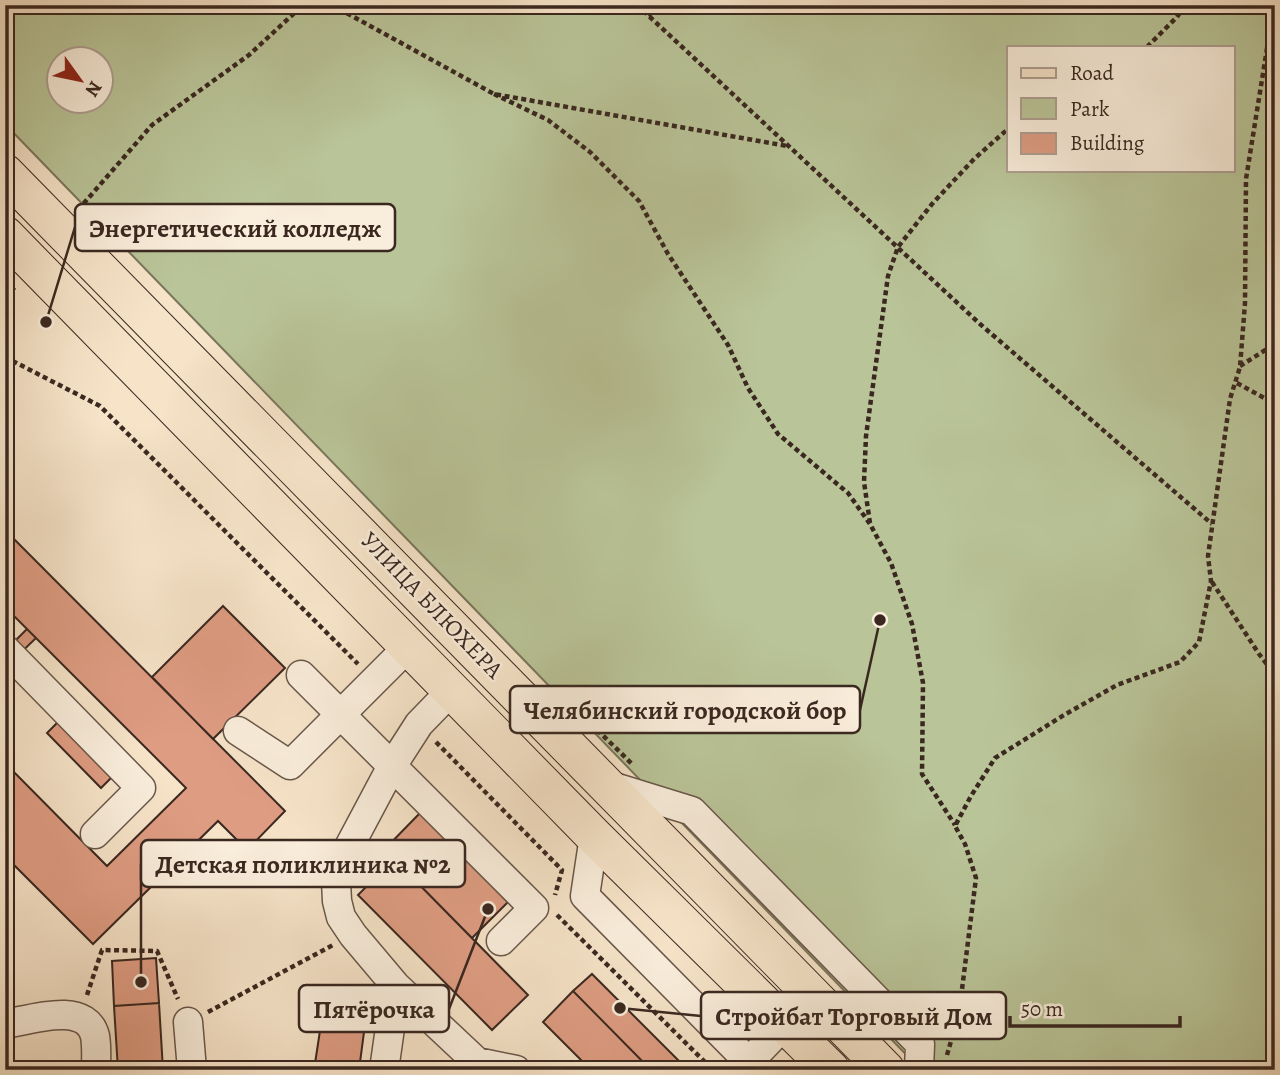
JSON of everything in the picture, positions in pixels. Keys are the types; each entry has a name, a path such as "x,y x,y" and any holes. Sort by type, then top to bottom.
{"main road":[{"name":"УЛИЦА БЛЮХЕРА","path":"5,173 886,1070"},
{"name":"УЛИЦА БЛЮХЕРА","path":"5,234 795,1045 831,1070"}],"street":[{"path":"238,731 290,765 408,647"},
{"path":"5,649 141,788 95,834"},
{"path":"301,675 534,908 501,941"},
{"path":"452,691 419,724 392,766 342,860 336,881 337,901 341,917 353,935 396,985 477,1062 516,1070"},
{"path":"608,785 692,811 920,1044 919,1070"},
{"path":"594,836 585,896 745,1066 795,1045"},
{"path":"384,1070 396,985"},
{"path":"5,1024 62,1014 80,1017 94,1034 96,1070"},
{"path":"188,1022 192,1070"}],"path":[{"path":"75,213 152,124 249,55 303,5"},
{"path":"332,5 494,94 548,120 590,152 639,201 668,254 728,345 748,388 778,435 848,493 870,524 891,563 912,624 923,683 922,774 955,826 976,878 959,1013 946,1058"},
{"path":"637,5 980,324 1213,524"},
{"path":"648,15 666,5"},
{"path":"1148,46 1177,17 1185,5"},
{"path":"955,826 995,758 1117,685 1180,662 1199,642 1211,581 1208,556 1230,399 1240,367 1245,303 1247,178 1274,5"},
{"path":"494,94 788,146"},
{"path":"870,524 864,482 866,436 888,276 898,247 965,168 1007,130"},
{"path":"1240,367 1275,344"},
{"path":"1237,383 1275,404"},
{"path":"1211,581 1275,675"},
{"path":"80,1017 102,950 157,951 188,1022 353,935"}],"green space":[{"path":"5,5 1275,5 1275,1070 921,1070 5,124"}],"building":[{"path":"5,530 285,811 247,850 218,821 93,944 5,856 5,763 107,866 186,788 5,607"},
{"path":"223,606 285,668 213,739 152,677"},
{"path":"27,629 36,638 5,668 5,651"},
{"path":"62,718 117,772 101,788 47,733"},
{"path":"420,813 508,902 472,938 394,859 386,867 377,857"},
{"path":"394,859 528,995 492,1030 358,895"},
{"path":"156,958 159,1003 114,1006 112,961"},
{"path":"592,974 688,1070 651,1070 573,991"},
{"path":"573,991 651,1070 591,1070 543,1022"},
{"path":"159,1003 163,1070 118,1070 114,1006"},
{"path":"323,1011 366,1017 359,1070 314,1070"}],"place":[{"name":"Энергетический колледж","path":"46,322"},
{"name":"Челябинский городской бор","path":"880,620"},
{"name":"Пятёрочка","path":"488,909"},
{"name":"Детская поликлиника №2","path":"141,982"},
{"name":"Стройбат Торговый Дом","path":"620,1008"}]}
